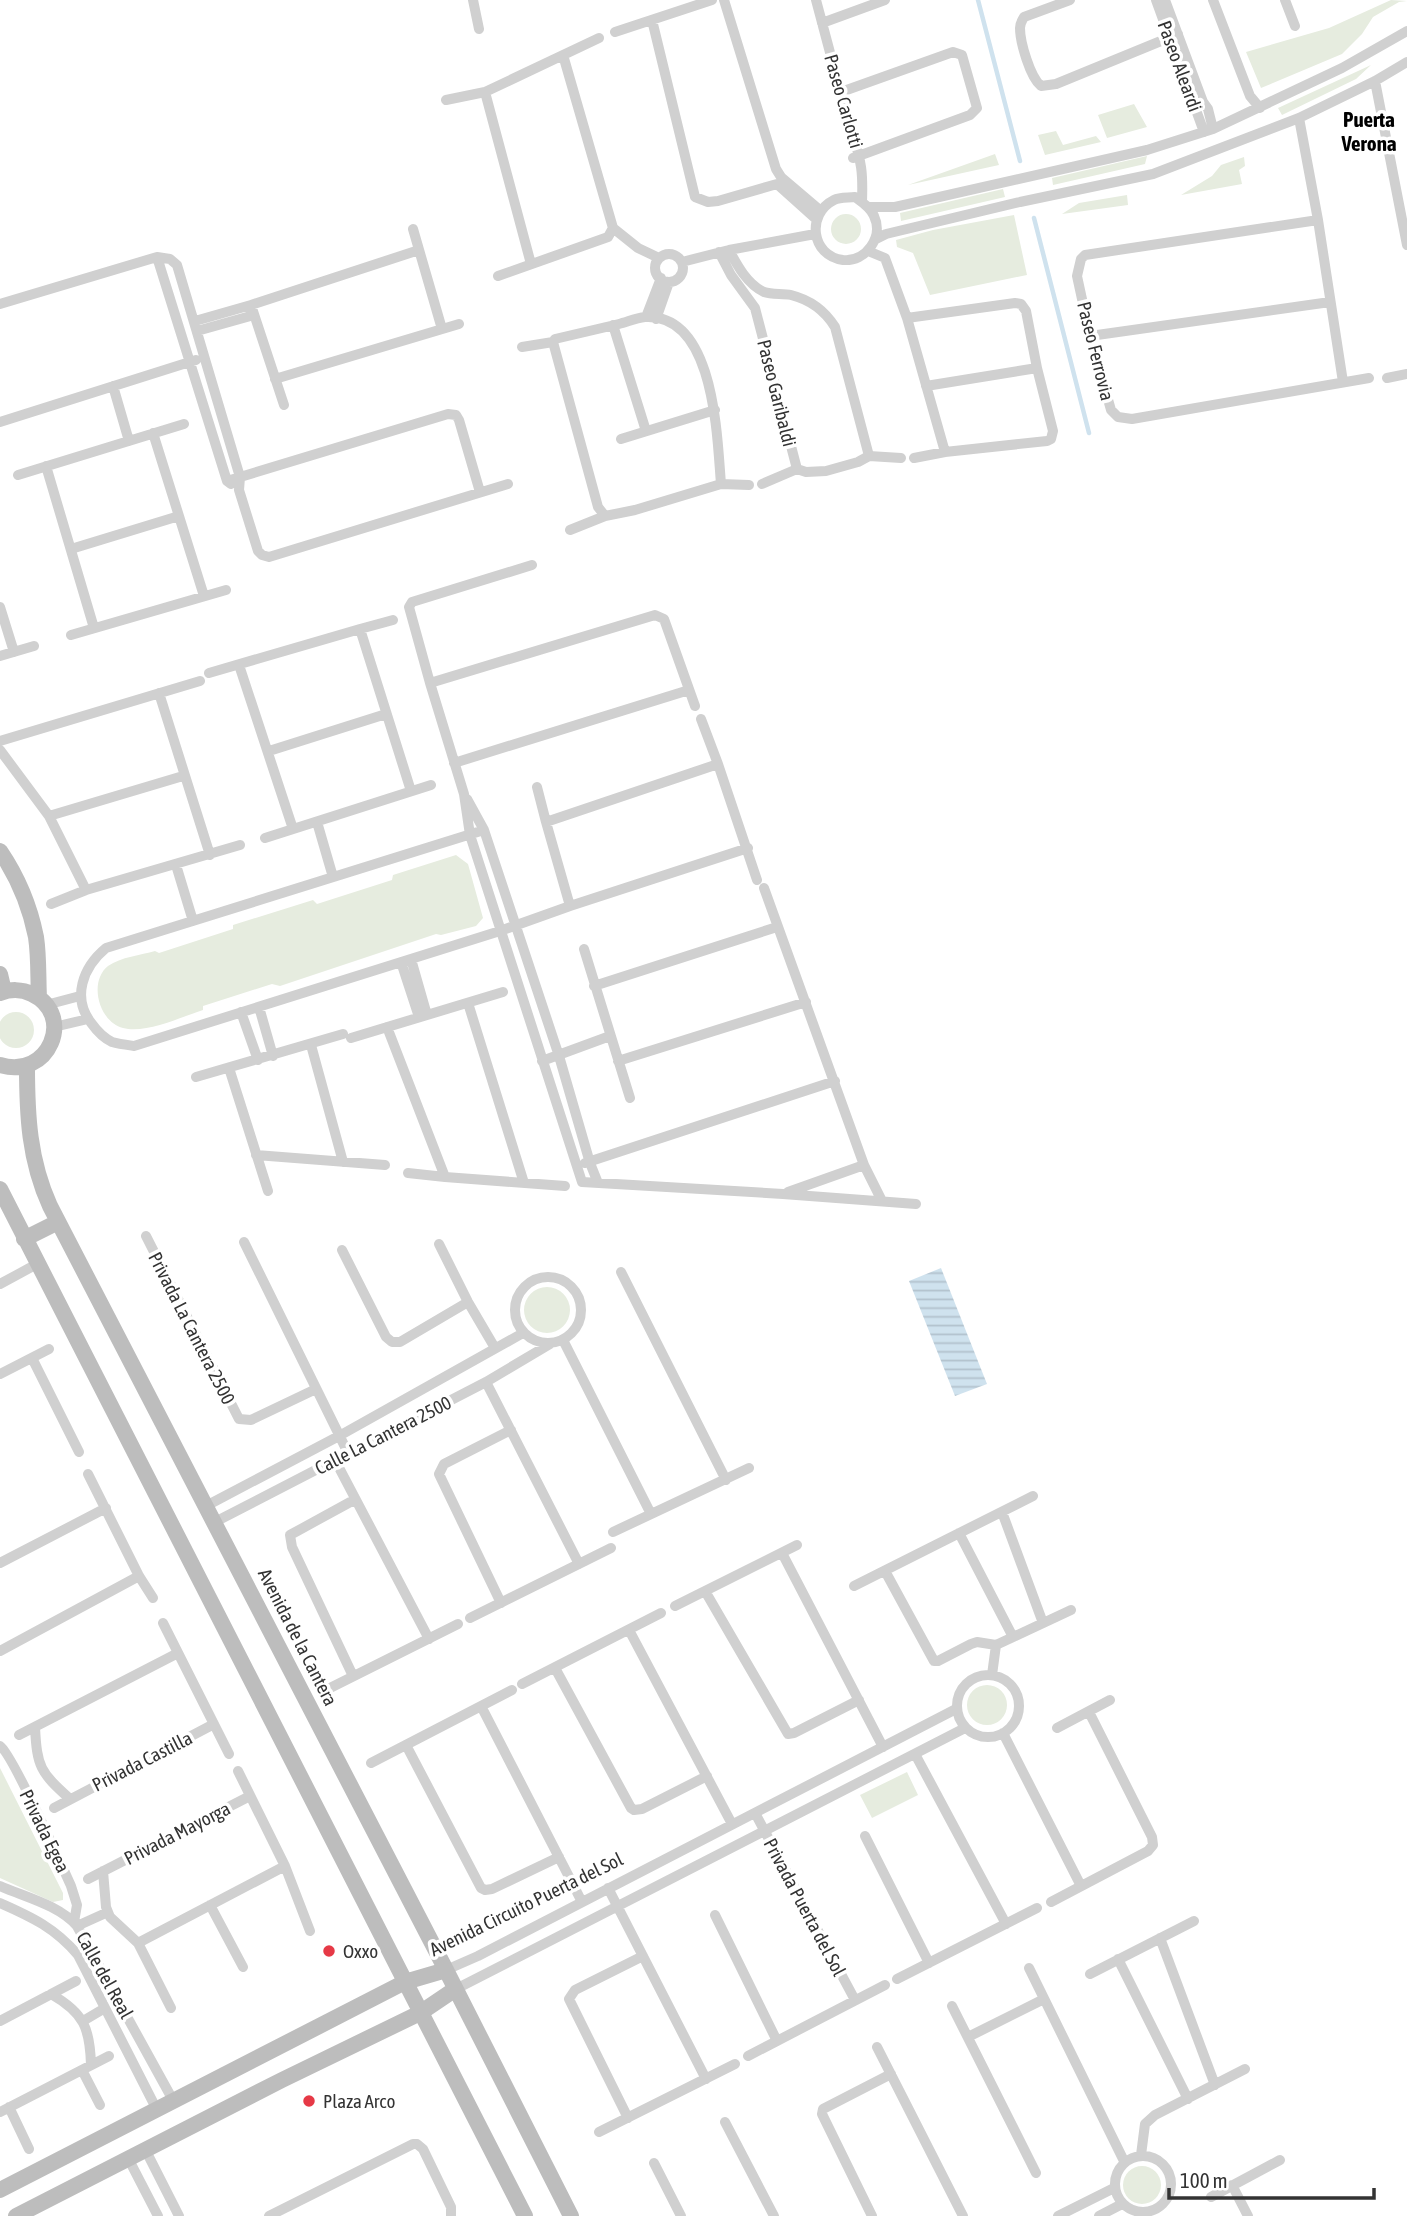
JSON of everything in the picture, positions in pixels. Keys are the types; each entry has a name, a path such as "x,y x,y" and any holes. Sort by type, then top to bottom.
{"street":[{"path":"473,0 479,30"},
{"path":"615,32 712,0"},
{"path":"724,0 779,181 819,215"},
{"name":"Paseo Carlotti","path":"816,0 856,157 863,168 862,202"},
{"path":"822,23 885,0"},
{"path":"1070,0 1024,18 1021,23 1021,35 1032,75 1041,86 1056,84 1174,35"},
{"name":"Paseo Aleardi","path":"1156,0 1208,109 1208,131"},
{"name":"Paseo Aleardi","path":"1165,0 1174,35"},
{"path":"1213,0 1250,96 1260,108"},
{"path":"1285,0 1295,26"},
{"path":"652,20 695,197 708,202 718,201 779,181"},
{"path":"862,202 874,216 876,239 868,251 856,258 843,260 830,256 820,246 815,234 819,215 833,201 862,202 895,208 1147,150 1208,131 1260,108 1342,68 1407,31"},
{"path":"446,100 485,92 599,38"},
{"path":"841,92 953,52 962,55 977,108 975,112 856,157"},
{"path":"563,55 613,228 638,248 659,258 671,254 682,262 683,271 678,279 665,280"},
{"path":"876,239 886,234 1020,202 1153,174 1300,118 1407,62"},
{"path":"1376,80 1403,209 1407,245"},
{"path":"485,92 531,264"},
{"path":"1300,118 1343,382 1369,378"},
{"path":"1147,150 1153,174"},
{"name":"Paseo Ferrovia","path":"1318,220 1085,255 1081,259 1077,276 1090,336 1111,410 1118,417 1132,418 1343,382"},
{"path":"498,276 608,237 613,228"},
{"path":"413,229 442,329"},
{"path":"682,262 724,251 815,234"},
{"path":"196,326 252,310 419,250"},
{"path":"724,251 741,273 764,292 792,295 821,309 828,317 835,327 869,456"},
{"name":"Paseo Garibaldi","path":"724,251 731,275 755,308 797,469 806,472 826,471 869,456 901,458"},
{"path":"868,251 885,258 907,318 945,452"},
{"path":"157,257 227,481 239,490"},
{"path":"0,304 157,257 170,259 177,265 240,477 239,490 258,551 262,555 269,556 508,484"},
{"path":"659,258 656,266 665,280"},
{"path":"651,318 665,280"},
{"path":"755,308 764,292"},
{"path":"1090,336 1329,302"},
{"path":"907,318 1018,303 1026,311 1053,431 1051,439 1047,441 914,458"},
{"path":"252,310 284,405"},
{"path":"522,346 553,342 555,339 651,318 675,326 690,338 697,350 715,410 720,484"},
{"path":"275,379 458,324"},
{"path":"613,325 646,431"},
{"path":"553,342 598,507 605,516"},
{"path":"0,422 205,357"},
{"path":"926,386 1037,368"},
{"path":"1387,378 1407,374"},
{"path":"113,386 129,441"},
{"path":"621,439 715,410"},
{"path":"227,481 448,414 456,415 459,420 480,492"},
{"path":"18,475 184,424"},
{"path":"153,433 204,596"},
{"path":"46,466 94,628"},
{"path":"762,484 797,469"},
{"path":"570,530 605,516 635,510 720,484 749,485"},
{"path":"71,549 179,516"},
{"path":"532,565 412,602 409,607 464,794 470,835 582,1182 916,1204"},
{"path":"71,635 226,590"},
{"path":"0,607 14,652"},
{"path":"430,683 655,615 664,619 695,706"},
{"path":"0,741 159,693 239,665 393,620"},
{"path":"360,629 411,791"},
{"path":"0,656 34,646"},
{"path":"239,665 293,829"},
{"path":"454,763 689,690"},
{"path":"159,693 210,855"},
{"path":"269,751 386,714"},
{"path":"701,719 864,1165 882,1201"},
{"path":"0,750 49,816 86,890"},
{"path":"546,822 718,764"},
{"path":"49,816 183,775"},
{"path":"265,838 431,785"},
{"path":"537,787 570,906"},
{"path":"464,794 484,830 598,1183"},
{"path":"317,822 333,877"},
{"path":"484,830 106,948 96,956 83,980 80,996 88,1019 99,1033 112,1042 134,1046 515,927 570,906 748,848"},
{"path":"51,904 86,890 240,845"},
{"path":"0,851 22,892 32,923 42,1002"},
{"path":"176,865 193,921"},
{"path":"594,986 777,927"},
{"path":"584,949 630,1098"},
{"path":"406,961 423,1016"},
{"path":"0,974 2,992 29,992 42,1002 53,1018 54,1027 52,1042 38,1061 18,1068 0,1065"},
{"path":"196,1077 387,1027 503,992"},
{"path":"42,1002 80,996"},
{"path":"618,1062 806,1002"},
{"path":"468,1003 524,1183"},
{"path":"259,1007 273,1056"},
{"path":"241,1012 258,1060"},
{"path":"54,1027 88,1019"},
{"path":"387,1027 445,1177"},
{"path":"542,1061 610,1036"},
{"path":"311,1045 343,1162"},
{"name":"Avenida de la Cantera","path":"27,1066 30,1140 39,1179 58,1222 571,2216"},
{"path":"229,1068 268,1191"},
{"path":"576,1165 590,1163 835,1081"},
{"path":"562,1122 577,1118"},
{"path":"256,1155 385,1165"},
{"path":"783,1194 864,1165"},
{"path":"408,1172 565,1186"},
{"path":"0,1189 525,2216"},
{"path":"24,1239 58,1222"},
{"name":"Privada La Cantera 2500","path":"146,1236 239,1419 251,1420 316,1389"},
{"path":"244,1242 348,1453"},
{"path":"439,1244 468,1303 495,1348"},
{"path":"342,1250 386,1337 392,1342 400,1342 468,1303"},
{"path":"0,1284 37,1264"},
{"path":"621,1272 726,1480"},
{"path":"538,1278 560,1279 570,1285 577,1294 581,1304 581,1316 577,1326 563,1340 550,1344 540,1343 523,1333 517,1324 515,1302 527,1283 538,1278"},
{"name":"Calle La Cantera 2500","path":"206,1506 339,1436 523,1333"},
{"path":"563,1340 651,1514"},
{"name":"Calle La Cantera 2500","path":"215,1522 486,1382 550,1344"},
{"path":"0,1374 49,1349"},
{"path":"32,1358 79,1452"},
{"path":"486,1382 579,1564"},
{"path":"501,1603 439,1474 444,1464 511,1430"},
{"path":"335,1460 429,1639"},
{"path":"613,1532 749,1468"},
{"path":"88,1474 139,1576 153,1598"},
{"path":"855,1586 1033,1496"},
{"path":"353,1676 292,1547 290,1535 354,1500"},
{"path":"0,1563 106,1508"},
{"path":"1002,1512 1043,1623"},
{"path":"960,1534 1013,1637"},
{"path":"675,1606 797,1545"},
{"path":"470,1618 611,1548"},
{"path":"782,1553 883,1746"},
{"path":"885,1571 934,1661 971,1644 996,1645 1071,1609"},
{"path":"0,1651 139,1576"},
{"path":"705,1591 788,1734 859,1700"},
{"path":"372,1763 662,1614"},
{"name":"Privada Castilla","path":"163,1623 229,1754"},
{"path":"328,1689 458,1624"},
{"path":"629,1630 732,1824"},
{"path":"992,1675 996,1645"},
{"path":"19,1735 178,1653"},
{"path":"555,1668 631,1808 642,1809 707,1776"},
{"path":"992,1675 1006,1681 1013,1688 1019,1707 1017,1717 1003,1733 984,1737 965,1728 956,1709 957,1699 968,1681 977,1676 992,1675"},
{"path":"1057,1728 1110,1700"},
{"path":"481,1706 582,1902"},
{"name":"Avenida Circuito Puerta del Sol","path":"0,2190 405,1982 446,1970 582,1902 956,1709"},
{"path":"1051,1902 1148,1851 1153,1841 1088,1712"},
{"name":"Privada Castilla","path":"54,1808 214,1724"},
{"path":"18,1774 39,1764 35,1727"},
{"path":"16,2216 420,2013 454,1990 965,1728"},
{"path":"1003,1733 1081,1886"},
{"path":"406,1745 481,1888 492,1889 559,1857"},
{"name":"Privada Egea","path":"0,1746 18,1774 71,1886 77,1905 76,1924"},
{"path":"915,1754 1006,1924"},
{"name":"Privada Castilla","path":"39,1764 48,1779 69,1799"},
{"name":"Privada Mayorga","path":"238,1771 285,1867 310,1931"},
{"name":"Privada Mayorga","path":"88,1879 250,1796"},
{"name":"Privada Puerta del Sol","path":"755,1813 855,2000"},
{"path":"865,1836 929,1963"},
{"path":"138,1943 285,1867"},
{"name":"Privada Mayorga","path":"103,1871 108,1912"},
{"name":"Calle del Real","path":"0,1886 51,1908 76,1924 174,2102"},
{"path":"608,1888 706,2079"},
{"name":"Calle del Real","path":"0,1903 50,1927 78,1955 157,2110"},
{"path":"210,1905 243,1967"},
{"path":"897,1979 1037,1908"},
{"path":"76,1924 108,1912 116,1924 138,1943 171,2008"},
{"path":"715,1915 778,2040"},
{"path":"1090,1974 1194,1921"},
{"path":"1160,1938 1215,2085"},
{"path":"628,2118 569,1999 575,1990 643,1956"},
{"path":"1118,1959 1188,2098"},
{"path":"1029,1968 1124,2161"},
{"path":"0,2021 76,1981"},
{"path":"748,2056 886,1985"},
{"path":"51,1994 66,2003 83,2021 90,2044 86,2068 100,2105"},
{"path":"968,2037 1044,1999"},
{"path":"952,2006 1035,2173"},
{"path":"83,2021 105,2008"},
{"name":"Calle del Real","path":"119,2036 134,2028"},
{"path":"877,2047 963,2216"},
{"path":"29,2149 5,2109 109,2056"},
{"path":"134,2066 150,2057"},
{"path":"599,2132 736,2064"},
{"path":"1141,2155 1145,2124 1154,2115 1245,2069"},
{"path":"872,2216 822,2114 823,2109 891,2074"},
{"path":"725,2122 774,2216"},
{"path":"270,2216 413,2144 423,2149 451,2207 451,2216"},
{"path":"145,2149 179,2216"},
{"path":"1141,2155 1154,2157 1165,2166 1171,2178 1170,2191 1164,2203 1154,2213 1137,2212 1122,2204 1114,2188 1116,2173 1124,2161 1141,2155"},
{"path":"128,2158 158,2216"},
{"path":"1211,2197 1280,2160"},
{"path":"654,2163 681,2216"},
{"path":"1232,2185 1248,2216"},
{"path":"1058,2216 1114,2188"},
{"path":"1099,2216 1122,2204"}],"shaded area":[{"path":"1391,0 1407,1 1399,2 1373,17 1362,34 1342,54 1261,88 1246,52 1329,28"},
{"path":"1371,65 1356,79 1282,115 1278,108"},
{"path":"1134,104 1147,127 1107,138 1098,115"},
{"path":"1056,131 1063,145 1096,136 1101,142 1045,155 1038,135"},
{"path":"995,154 999,165 908,185"},
{"path":"1147,156 1145,164 1053,185 1052,178"},
{"path":"1244,157 1245,166 1239,170 1242,184 1181,195 1212,176 1221,165"},
{"path":"1003,189 1005,197 901,221 900,213"},
{"path":"1127,195 1128,205 1062,214 1079,203"},
{"path":"846,214 857,218 861,229 857,240 846,244 835,240 831,229 835,218"},
{"path":"1014,215 1027,275 930,295 913,253 897,247 896,240 933,230"},
{"path":"456,855 468,864 483,918 476,926 436,934 280,986 272,984 203,1006 203,1010 153,1027 123,1028 108,1018 102,1010 98,991 102,973 119,960 155,951 159,953 233,929 233,925 313,900 317,904 392,880 393,875"},
{"path":"16,1012 29,1017 34,1030 29,1043 16,1048 3,1043 -2,1030 3,1017"},
{"path":"547,1287 564,1293 570,1310 564,1327 547,1333 530,1327 524,1310 530,1293"},
{"path":"987,1685 1001,1691 1007,1705 1001,1719 987,1725 973,1719 967,1705 973,1691"},
{"path":"0,1768 63,1893 63,1900 53,1902 0,1878"},
{"path":"907,1772 918,1795 872,1818 860,1795"},
{"path":"1142,2166 1155,2172 1161,2185 1155,2198 1142,2204 1129,2198 1123,2185 1129,2172"}],"water":[{"path":"941,1268 987,1384 955,1396 909,1281"}],"waterway":[{"path":"978,0 1020,161"},
{"path":"1034,218 1089,433"}],"place":[{"name":"Oxxo","path":"329,1951"},
{"name":"Plaza Arco","path":"309,2101"}],"district":[{"name":"Puerta Verona","path":"1369,132"}]}
